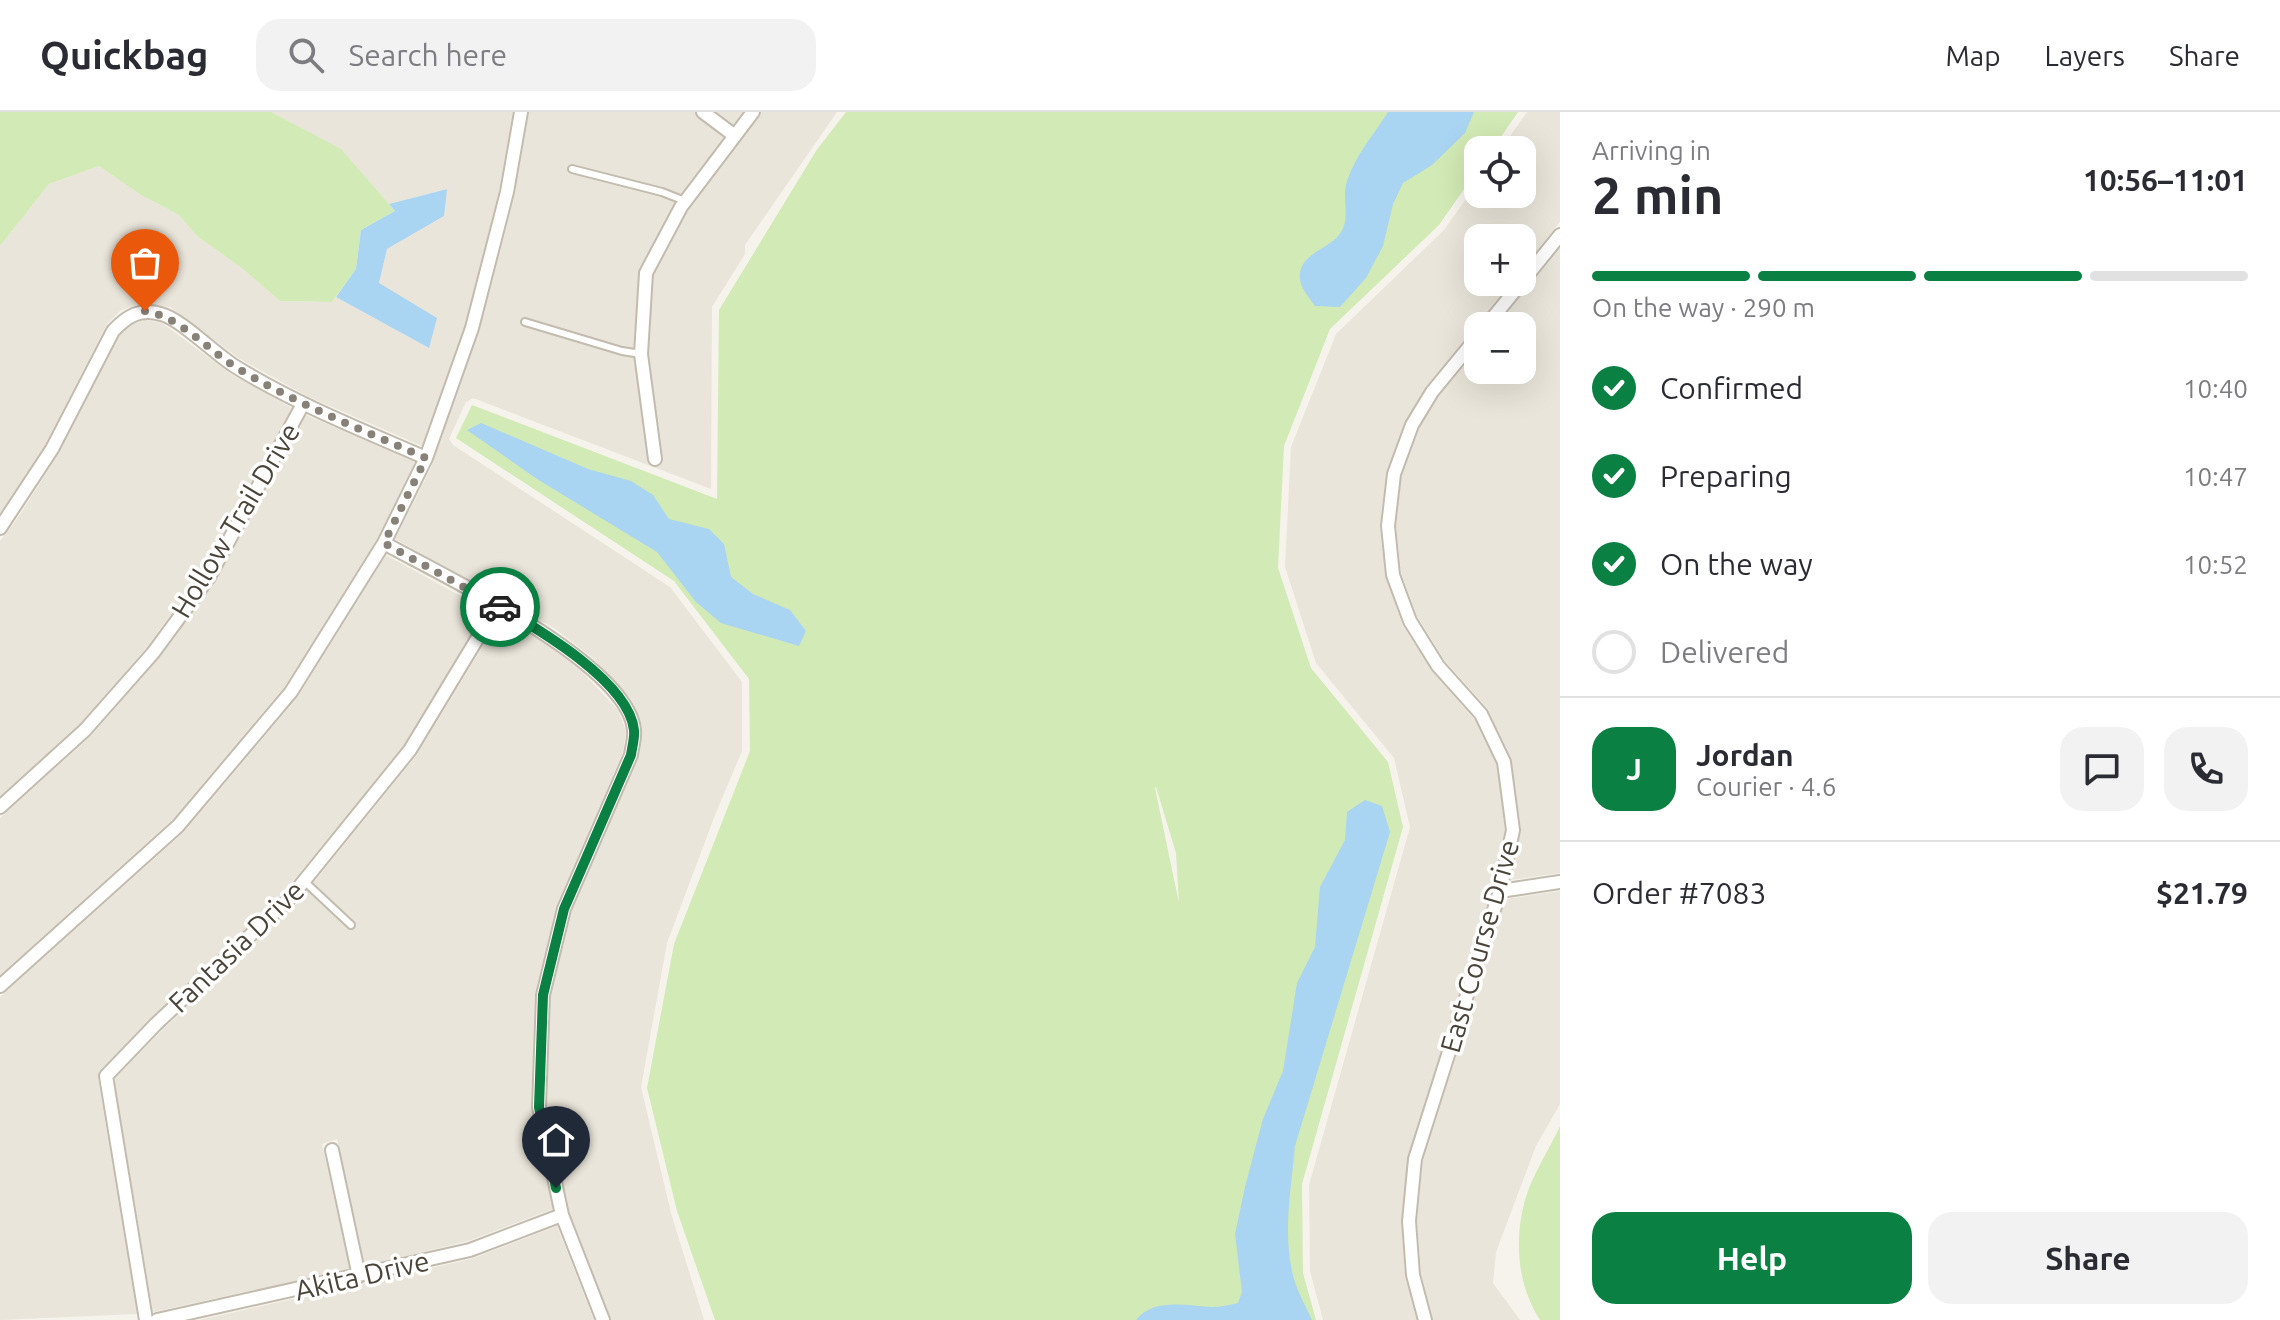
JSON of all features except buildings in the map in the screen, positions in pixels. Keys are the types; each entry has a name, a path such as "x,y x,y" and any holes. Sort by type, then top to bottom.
{"street":[{"path":"0,986 178,826 291,692 384,543 426,458 472,328 507,192 521,112"},
{"path":"703,112 735,136"},
{"path":"655,459 641,354 646,273 685,201 753,112"},
{"path":"1536,265 1560,235"},
{"path":"1497,312 1511,296"},
{"path":"0,528 52,449 113,331 126,317 145,311 165,315 235,367 303,404 426,458"},
{"name":"East Course Drive","path":"1425,1320 1413,1275 1409,1221 1415,1159 1500,891 1513,830 1504,762 1481,714 1438,666 1410,621 1393,575 1388,526 1394,474 1412,425 1432,392 1464,353"},
{"name":"Hollow Trail Drive","path":"0,807 85,730 153,653 209,577 303,404"},
{"path":"384,543 550,635 587,664 625,705 634,730 631,755 564,909 543,995 539,1107 562,1215 603,1320"},
{"name":"Fantasia Drive","path":"146,1320 106,1076 156,1024 291,897 410,750 497,606"},
{"path":"1500,891 1560,882"},
{"path":"332,1150 359,1276"},
{"name":"Akita Drive","path":"157,1320 470,1250 562,1215"}],"lane":[{"path":"572,169 685,201"},
{"path":"525,322 641,354"},
{"path":"304,881 351,925"}],"shaded area":[{"path":"271,112 513,112 499,191 465,326 422,446 307,396 240,359 170,307 143,303 121,310 107,324 45,445 0,515 0,246 49,184 99,166 141,195 179,215 197,236 280,301 332,302 336,297 429,348 402,298 379,284 387,249 444,216 446,189 389,204 341,150"},
{"path":"529,112 837,112 745,245 745,254 712,307 711,489 473,398 466,402 449,439 453,445 670,587 742,682 742,751 667,943 641,1087 671,1213 704,1320 611,1320 569,1212 547,1106 550,996 571,912 638,758 641,726 630,698 593,658 554,628 395,539 431,468 479,331 515,194"},
{"path":"1527,112 1560,112 1560,222 1536,252 1536,224 1464,224 1464,296 1500,296 1487,312 1464,312 1464,340 1427,386 1405,422 1386,473 1380,527 1386,578 1403,626 1433,672 1475,720 1497,765 1505,830 1492,890 1408,1156 1401,1220 1405,1276 1417,1320 1323,1320 1310,1271 1309,1185 1410,827 1394,758 1316,663 1285,567 1291,447 1336,334 1444,230 1464,202 1464,208 1536,208 1536,136 1510,136"},
{"path":"1560,248 1560,873 1510,880 1521,829 1511,758 1487,708 1444,660 1417,616 1401,572 1396,526 1401,476 1419,429 1438,397 1464,366 1464,384 1536,384 1536,312 1508,312 1521,296 1536,296 1536,278"},
{"path":"145,320 162,323 231,374 292,408 202,572 147,647 80,724 0,796 0,541 59,453 119,336 130,325"},
{"path":"306,415 415,462 377,539 285,686 173,819 0,975 0,818 91,736 158,659 215,582"},
{"path":"386,555 486,610 404,745 285,891 151,1018 101,1070 98,1078 137,1314 0,1320 0,997 184,832 297,698"},
{"path":"500,618 545,643 582,672 618,710 626,731 623,752 557,906 535,993 531,1107 553,1209 468,1241 365,1266 337,1139 322,1144 350,1269 153,1312 114,1079 297,903 416,756"},
{"path":"1560,891 1560,1104 1536,1146 1496,1252 1493,1283 1520,1320 1433,1320 1421,1273 1417,1221 1423,1161 1506,899"},
{"path":"557,1226 594,1320 199,1320 471,1259"}],"green space":[{"path":"0,112 271,112 341,149 395,211 361,230 356,269 332,302 280,301 197,236 179,215 141,195 99,166 49,184 0,246"},
{"path":"846,112 1518,112 1502,136 1464,136 1464,189 1439,225 1330,329 1284,446 1278,568 1311,668 1388,762 1403,827 1302,1184 1303,1273 1316,1320 715,1320 677,1211 647,1088 674,944 750,751 749,679 674,581 456,438 472,405 717,499 719,310 816,151","holes":["1156,787 1176,853 1179,903 1155,788"]},
{"path":"1560,1126 1560,1320 1540,1320 1522,1277 1519,1230 1528,1191"}],"water":[{"path":"1388,112 1474,112 1465,133 1432,165 1403,183 1393,204 1383,246 1366,278 1340,307 1315,306 1301,282 1302,266 1343,229 1347,181 1360,154"},
{"path":"447,189 444,216 387,249 379,283 437,318 429,348 336,297 356,269 361,230 395,211 389,204"},
{"path":"481,423 588,469 631,481 653,495 669,519 709,529 724,544 731,577 753,594 790,610 806,631 799,646 721,623 696,602 657,552 537,479 467,430"},
{"path":"1365,800 1382,806 1390,832 1295,1146 1291,1179 1288,1213 1290,1263 1312,1320 1136,1320 1143,1313 1161,1306 1215,1307 1238,1303 1242,1292 1235,1234 1263,1119 1283,1071 1297,983 1315,947 1320,887 1345,840 1347,812"}],"way so far":[{"path":"145,311 165,315 235,367 303,404 426,458 384,543 500,607"}],"route":[{"path":"500,607 550,635 587,664 625,705 634,730 631,755 564,909 543,995 539,1107 556,1188"}]}
